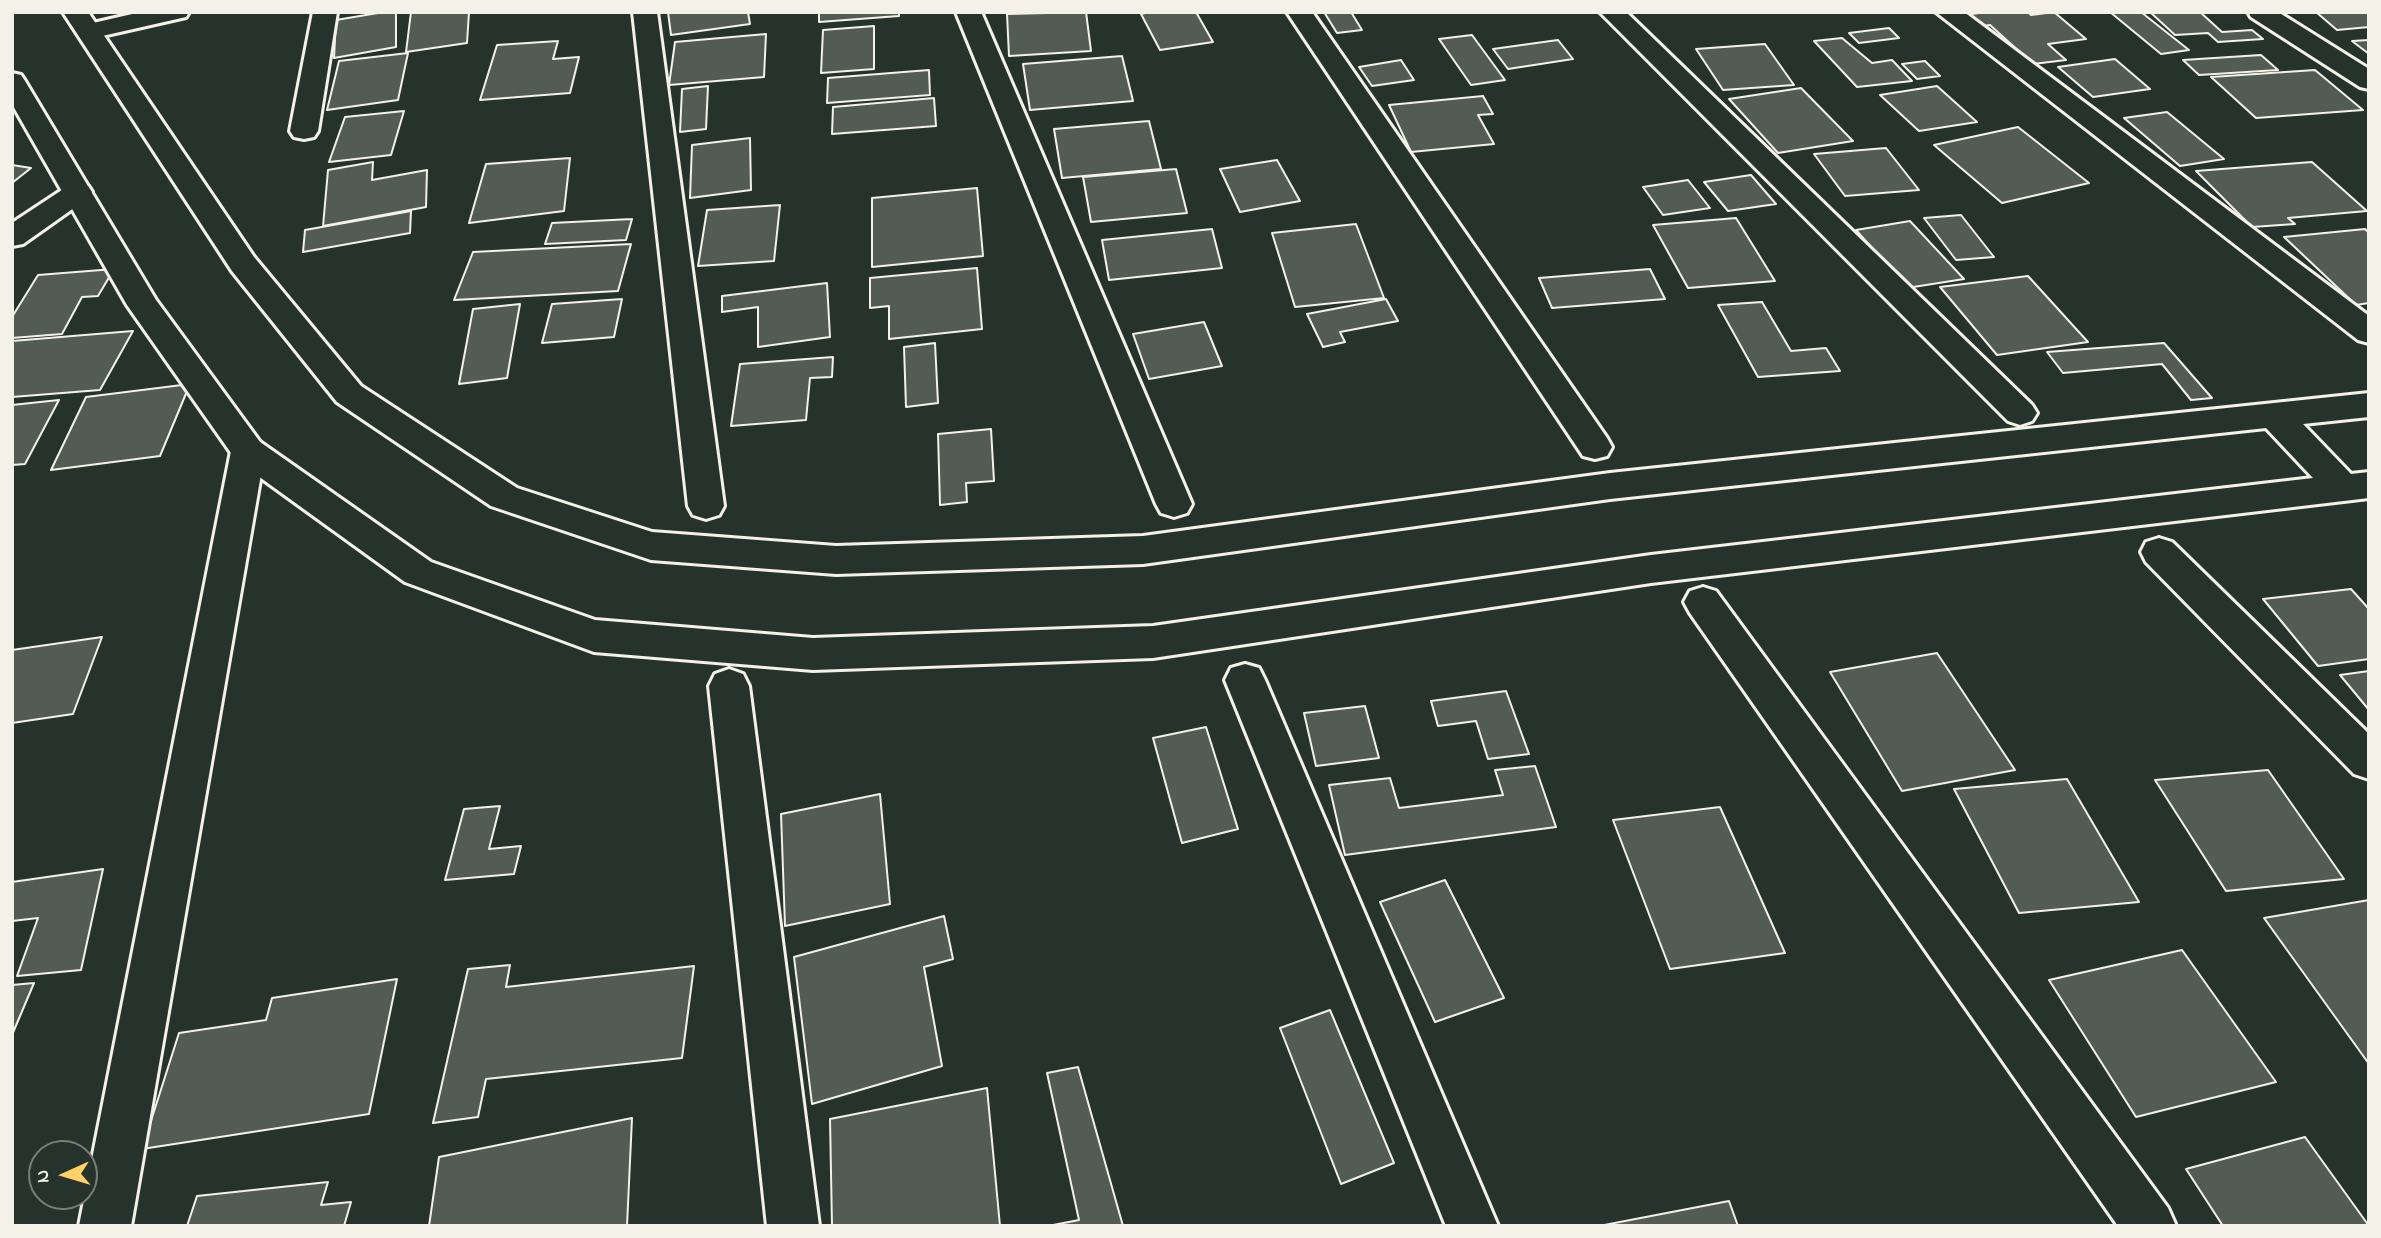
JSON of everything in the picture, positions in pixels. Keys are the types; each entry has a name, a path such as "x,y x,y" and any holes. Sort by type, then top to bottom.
{"street":[{"path":"177,12 82,22 243,264 349,394 504,497 651,547 836,560 1143,550 1610,486 2369,405"},
{"path":"304,131 325,12"},
{"path":"645,12 706,506"},
{"path":"968,12 1174,504"},
{"path":"1299,12 1595,447"},
{"path":"1612,12 2020,413"},
{"path":"1948,12 2369,332"},
{"path":"2260,12 2369,81"},
{"path":"12,80 143,305 248,451 418,572 594,636 813,654 1153,642 1651,569 2356,486"},
{"path":"12,237 78,192"},
{"path":"2274,415 2356,486"},
{"path":"105,1226 248,451"},
{"path":"2159,552 2369,761"},
{"path":"1703,602 2150,1226"},
{"path":"1245,680 1472,1226"},
{"path":"729,686 793,1226"}],"building":[{"path":"396,12 396,47 334,58 336,20"},
{"path":"411,12 469,12 467,43 406,52"},
{"path":"668,12 748,12 750,24 671,35"},
{"path":"819,12 899,12 899,16 819,22"},
{"path":"1086,12 1091,51 1009,56 1007,14"},
{"path":"1196,12 1213,42 1160,50 1141,14"},
{"path":"1324,12 1351,12 1362,30 1337,33"},
{"path":"2028,12 2031,15 2054,12 2086,39 2048,44 2066,60 2033,64 1990,25 1977,27 1964,15"},
{"path":"2110,12 2141,12 2189,50 2161,54"},
{"path":"2150,12 2200,12 2222,32 2252,30 2263,39 2218,42 2208,33 2175,35"},
{"path":"2316,12 2369,12 2369,27 2337,30"},
{"path":"874,26 874,69 821,73 823,30"},
{"path":"1889,28 1899,38 1859,43 1849,33"},
{"path":"766,34 764,77 669,85 675,42"},
{"path":"1472,35 1505,80 1471,85 1439,39"},
{"path":"1842,38 1872,63 1892,60 1912,81 1857,87 1814,41"},
{"path":"1558,40 1573,59 1508,69 1493,49"},
{"path":"2369,40 2369,54 2352,41"},
{"path":"558,41 553,59 579,57 570,93 480,100 497,45"},
{"path":"1765,44 1794,85 1723,90 1696,49"},
{"path":"408,53 398,100 327,110 339,61"},
{"path":"2261,55 2278,70 2199,75 2183,60"},
{"path":"1122,56 1133,101 1030,110 1023,64"},
{"path":"2115,59 2150,89 2093,97 2058,67"},
{"path":"1401,60 1414,80 1372,86 1359,67"},
{"path":"1925,61 1940,76 1917,79 1902,64"},
{"path":"929,70 930,95 827,103 828,78"},
{"path":"2315,70 2363,110 2256,118 2211,77"},
{"path":"708,86 706,129 680,132 682,89"},
{"path":"1937,86 1977,122 1919,131 1880,95"},
{"path":"1801,88 1853,141 1778,153 1729,99"},
{"path":"1483,96 1493,114 1478,115 1494,144 1411,152 1389,105"},
{"path":"934,98 936,126 832,134 833,107"},
{"path":"404,111 391,155 329,162 345,117"},
{"path":"2167,112 2224,159 2180,166 2124,118"},
{"path":"1149,121 1161,169 1062,178 1054,129"},
{"path":"2018,127 2089,183 2002,203 1934,145"},
{"path":"750,138 751,190 690,198 692,145"},
{"path":"1886,148 1919,190 1845,196 1814,154"},
{"path":"570,158 564,211 469,223 486,164"},
{"path":"1277,160 1300,201 1240,212 1220,169"},
{"path":"373,162 372,180 427,170 426,207 323,226 328,170"},
{"path":"2312,162 2367,211 2288,218 2295,224 2252,227 2196,171"},
{"path":"12,165 31,168 12,183"},
{"path":"1176,169 1187,213 1091,222 1083,177"},
{"path":"1751,175 1776,204 1728,211 1704,182"},
{"path":"1688,180 1710,208 1663,215 1643,187"},
{"path":"977,188 983,256 872,267 872,198"},
{"path":"780,205 774,261 698,266 707,210"},
{"path":"411,211 410,233 303,252 305,230"},
{"path":"1961,215 1994,257 1956,260 1924,218"},
{"path":"1736,218 1775,281 1688,288 1653,225"},
{"path":"632,219 626,240 545,244 552,223"},
{"path":"1910,221 1964,279 1907,288 1856,230"},
{"path":"1356,224 1384,298 1295,307 1272,233"},
{"path":"1212,229 1222,268 1109,280 1102,240"},
{"path":"2365,229 2369,233 2369,303 2356,305 2284,237"},
{"path":"631,244 618,291 454,300 473,252"},
{"path":"977,268 982,329 889,339 889,306 870,308 870,278"},
{"path":"114,269 98,296 82,297 62,334 12,338 12,317 38,275"},
{"path":"1650,269 1665,299 1552,308 1539,278"},
{"path":"2028,276 2088,342 1997,355 1940,287"},
{"path":"827,283 830,337 758,347 758,307 722,312 722,296"},
{"path":"622,299 614,337 542,343 552,304"},
{"path":"1386,299 1398,321 1340,332 1345,342 1323,347 1307,314"},
{"path":"1762,302 1791,351 1826,348 1840,371 1758,377 1718,305"},
{"path":"520,304 507,378 459,384 473,309"},
{"path":"1204,322 1222,366 1149,379 1133,334"},
{"path":"133,331 100,390 12,397 12,341"},
{"path":"935,343 938,403 906,407 904,347"},
{"path":"2164,343 2212,398 2191,400 2162,364 2063,373 2047,352"},
{"path":"833,357 832,377 810,378 806,420 731,426 740,364"},
{"path":"190,384 160,456 51,470 86,397"},
{"path":"59,400 25,464 12,465 12,405"},
{"path":"991,429 994,481 966,483 967,502 940,505 938,434"},
{"path":"2351,589 2369,609 2369,659 2318,666 2263,599"},
{"path":"102,637 73,714 12,723 12,650"},
{"path":"1937,653 2015,770 1902,791 1830,672"},
{"path":"2369,671 2369,710 2340,675"},
{"path":"1506,691 1529,754 1488,759 1476,721 1438,726 1431,701"},
{"path":"1365,706 1379,758 1316,766 1304,713"},
{"path":"1206,727 1238,829 1182,843 1153,738"},
{"path":"1535,766 1556,827 1345,855 1329,785 1390,778 1399,808 1503,795 1495,770"},
{"path":"2268,770 2344,879 2226,891 2155,780"},
{"path":"2067,779 2139,902 2019,913 1954,789"},
{"path":"880,794 890,904 785,926 781,814"},
{"path":"500,806 489,849 521,846 514,874 445,880 464,809"},
{"path":"1720,807 1785,953 1670,969 1613,820"},
{"path":"103,869 81,970 17,976 38,918 12,921 12,882"},
{"path":"1445,880 1504,998 1435,1022 1380,902"},
{"path":"2369,900 2369,1064 2264,918"},
{"path":"944,916 953,959 924,967 942,1066 812,1104 794,957"},
{"path":"2182,950 2276,1082 2136,1117 2049,980"},
{"path":"510,965 506,987 694,966 682,1058 486,1079 478,1117 433,1123 468,969"},
{"path":"397,979 369,1114 142,1149 179,1033 266,1020 272,998"},
{"path":"34,983 12,1035 12,985"},
{"path":"1330,1010 1394,1163 1341,1184 1280,1028"},
{"path":"1078,1067 1123,1226 1048,1226 1079,1220 1047,1073"},
{"path":"987,1088 1000,1226 832,1226 830,1119"},
{"path":"632,1118 627,1226 429,1226 439,1157"},
{"path":"2305,1137 2369,1226 2223,1226 2186,1169"},
{"path":"328,1182 321,1205 351,1202 344,1226 187,1226 197,1196"},
{"path":"1729,1201 1738,1226 1599,1226"}]}
